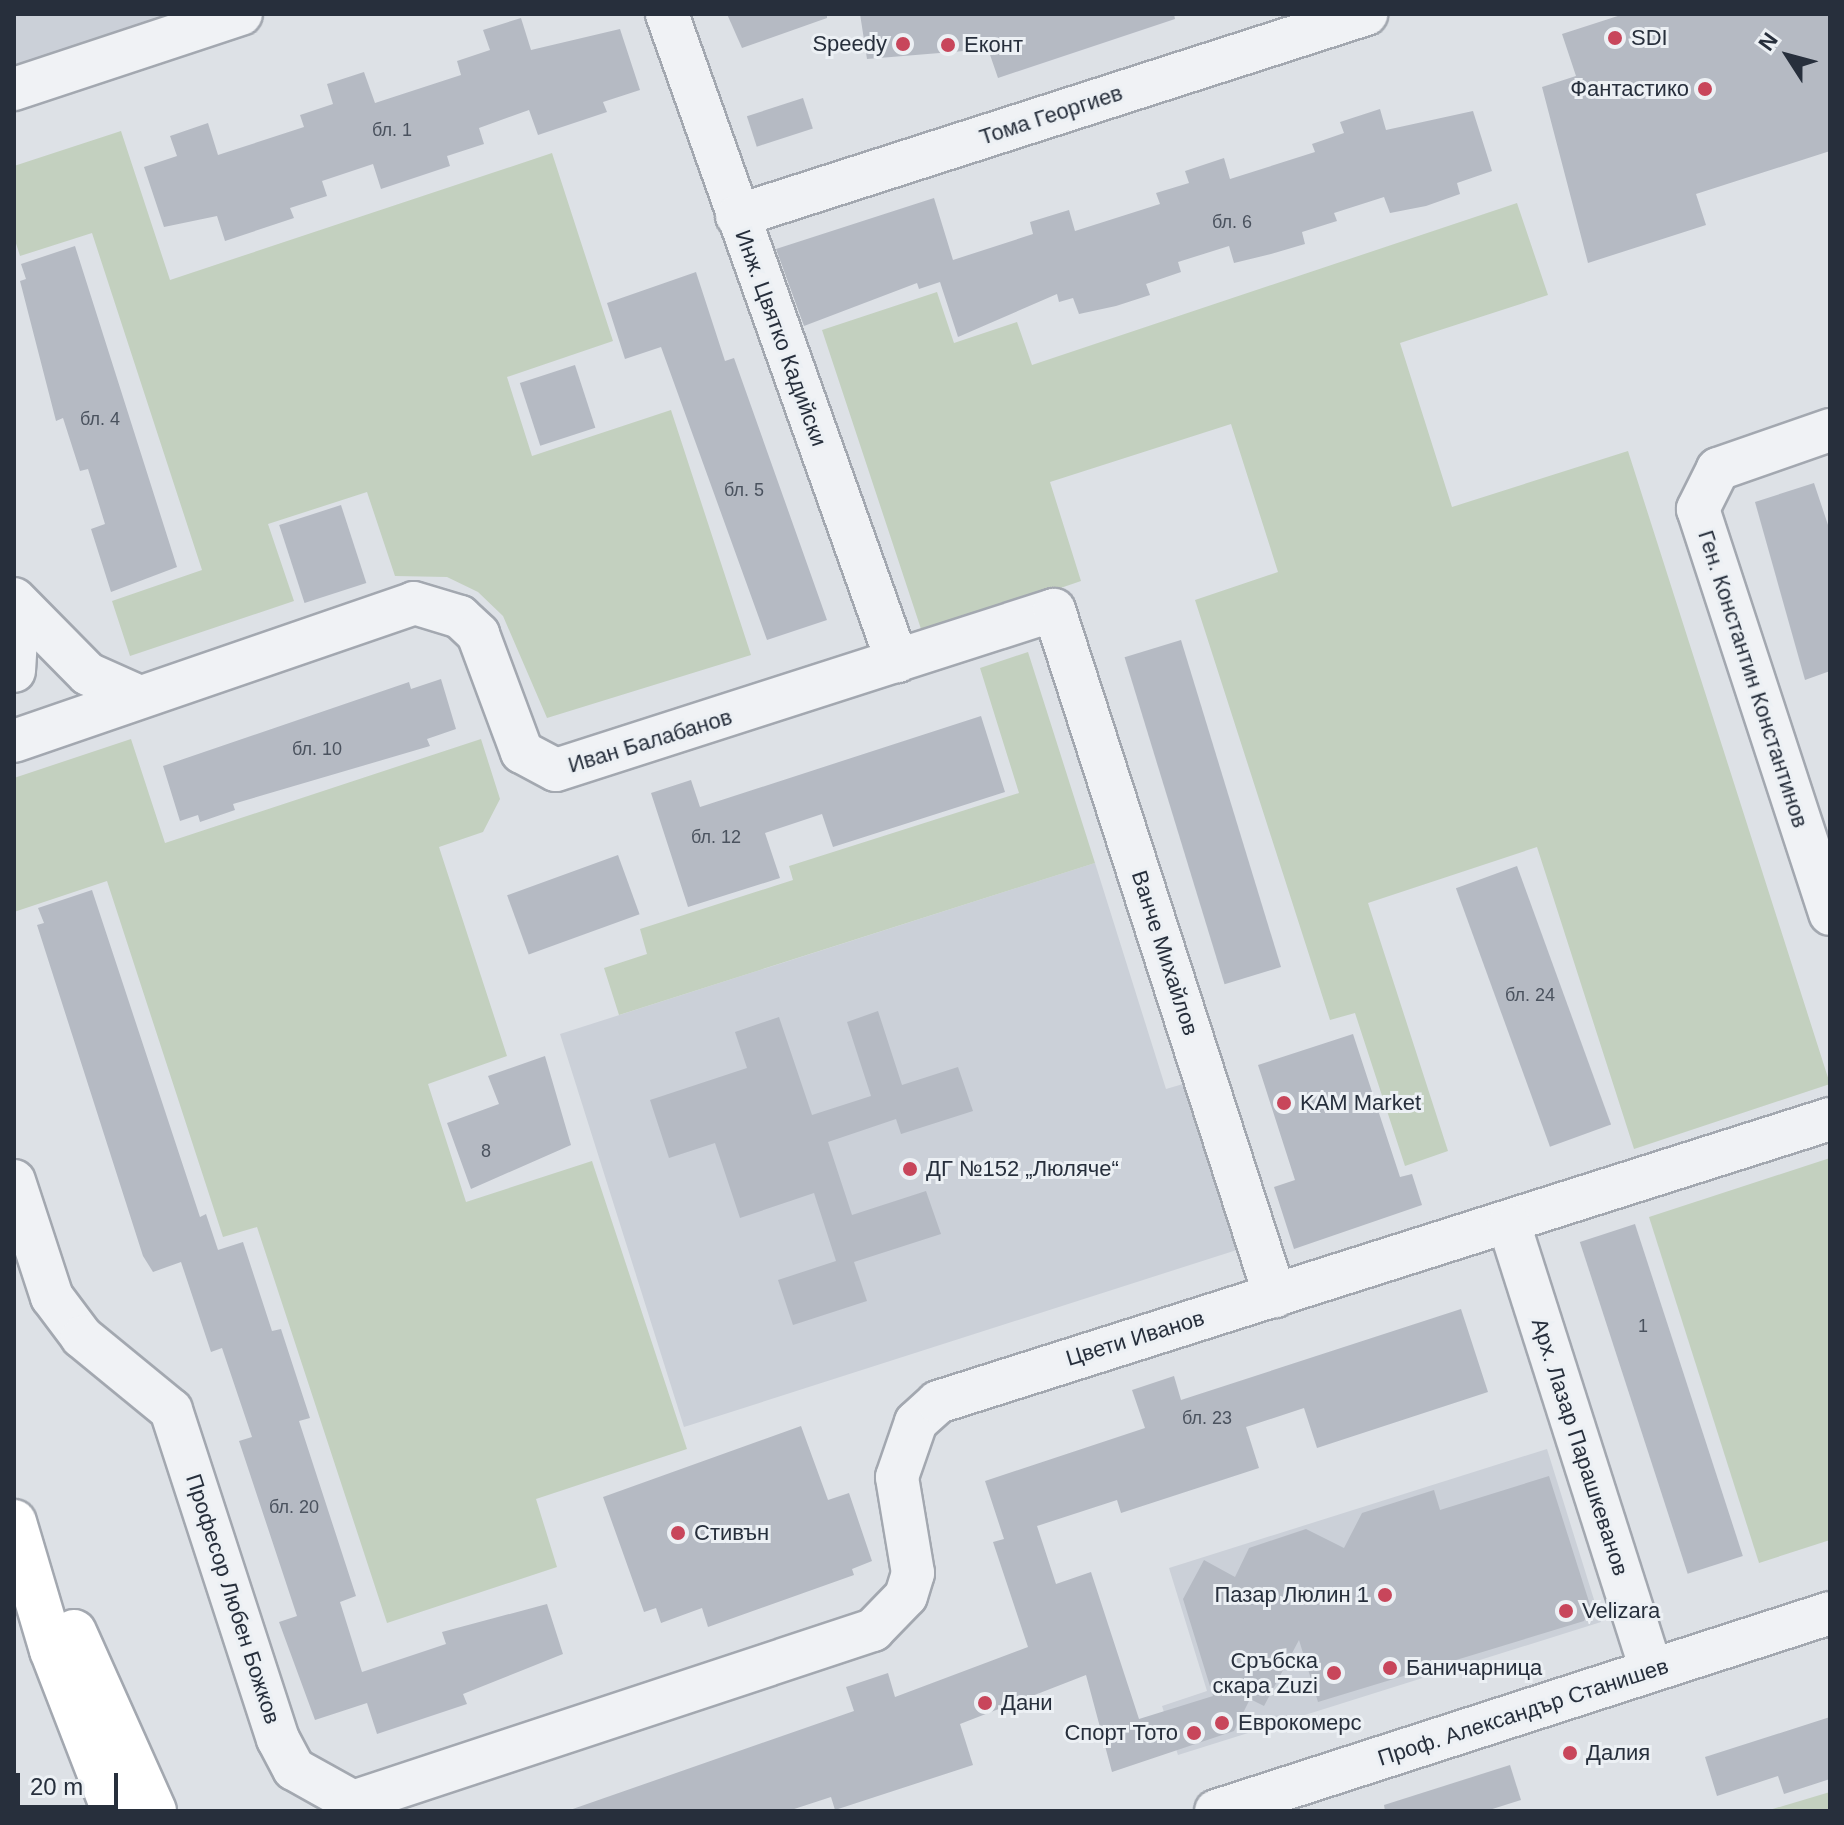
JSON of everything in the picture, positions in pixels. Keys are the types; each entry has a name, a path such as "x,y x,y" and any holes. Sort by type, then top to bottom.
{"main road":[{"path":"19,1534 52,1650 114,1811"},
{"path":"19,1534 75,1632 154,1811"}],"street":[{"path":"14,89 241,14"},
{"name":"Инж. Цвятко Кадийски","path":"667,14 897,661"},
{"name":"Тома Георгиев","path":"737,216 1366,14"},
{"name":"Ген. Константин Константинов","path":"1830,430 1718,469 1698,509 1830,914"},
{"path":"14,671 16,603"},
{"path":"16,603 88,674 133,694"},
{"name":"Иван Балабанов","path":"14,741 133,694 390,608 438,606 478,634 522,752 556,770 1054,610"},
{"name":"Ванче Михайлов","path":"1054,610 1275,1296"},
{"name":"Цвети Иванов","path":"624,1716 873,1630 892,1615 913,1573 897,1477 902,1448 938,1402 1509,1224 1830,1119"},
{"name":"Професор Любен Божков","path":"14,1181 52,1297 82,1337 171,1410 294,1769 353,1802 381,1799 624,1716"},
{"name":"Арх. Лазар Парашкеванов","path":"1509,1224 1651,1670"},
{"name":"Проф. Александър Станишев","path":"1216,1811 1830,1613"}],"shaded area":[{"path":"14,14 181,14 14,71"},
{"name":"ДГ №152 „Люляче“","path":"1095,863 1166,1089 1190,1082 1243,1248 684,1427 560,1034"},
{"name":"Пазар Люлин 1","path":"1547,1449 1601,1622 1178,1755 1162,1706 1207,1691 1169,1568"}],"green space":[{"path":"121,131 170,280 552,153 613,341 507,377 532,456 671,410 751,655 547,718 503,616 478,592 447,577 395,576 367,492 268,524 294,601 130,656 112,601 202,570 92,233 20,256 14,237 14,166"},
{"path":"1517,203 1548,295 1400,343 1452,507 1628,451 1830,1084 1634,1149 1537,847 1368,903 1448,1151 1405,1166 1355,1013 1330,1020 1195,600 1278,572 1231,424 1050,482 1081,581 923,635 822,330 937,292 954,343 1017,322 1032,365"},
{"path":"1028,652 1095,863 619,1015 604,968 647,954 640,929 793,880 789,866 1019,793 980,668"},
{"path":"131,739 165,843 481,739 500,799 483,832 439,847 507,1056 428,1084 466,1202 592,1161 687,1449 536,1499 557,1567 387,1623 257,1227 223,1237 107,881 14,912 14,778"},
{"path":"1830,1158 1830,1540 1759,1563 1649,1217"},
{"path":"1830,1792 1830,1811 1766,1811"}],"building":[{"path":"727,14 827,14 827,18 742,48"},
{"path":"860,14 1174,14 1175,19 998,78 988,49 867,59"},
{"name":"Фантастико","path":"1624,14 1830,14 1830,151 1696,194 1706,225 1588,263 1542,87 1576,76 1562,34"},
{"path":"521,18 531,50 620,29 640,90 603,102 607,112 538,135 529,110 479,128 484,144 447,156 450,166 381,189 373,164 322,181 327,196 290,208 294,218 225,241 217,216 164,227 144,167 177,156 170,136 208,123 218,155 304,127 300,115 333,104 327,84 364,72 375,103 461,75 457,61 490,50 483,30"},
{"path":"803,98 813,128 757,147 747,116"},
{"path":"1380,109 1386,130 1473,111 1492,171 1457,183 1460,194 1426,206 1390,213 1384,197 1334,213 1337,221 1302,232 1305,244 1271,254 1234,263 1229,246 1178,262 1181,272 1146,284 1150,295 1116,306 1079,314 1073,298 1059,302 1057,294 958,337 940,282 919,289 917,283 804,326 776,249 934,198 953,260 1033,234 1030,222 1069,210 1075,231 1160,204 1156,193 1189,183 1185,171 1224,158 1230,179 1315,152 1312,144 1344,133 1340,122"},
{"path":"75,246 177,567 111,592 91,529 105,524 88,469 80,471 63,418 56,421 20,281 26,279 21,264"},
{"path":"696,272 725,361 734,358 827,620 767,640 661,347 625,359 607,303"},
{"path":"575,365 595,428 540,446 520,383"},
{"path":"1814,483 1830,531 1830,671 1805,680 1755,502"},
{"path":"341,505 366,583 305,603 279,525"},
{"path":"1181,640 1281,967 1225,984 1125,657"},
{"path":"441,679 456,729 427,739 430,746 233,804 235,810 200,822 198,815 180,821 163,766 409,682 411,689"},
{"path":"981,716 1005,792 833,847 822,814 765,833 780,878 688,907 651,793 691,780 700,807"},
{"path":"618,855 640,914 529,955 507,895"},
{"path":"1517,866 1611,1124 1550,1147 1456,888"},
{"path":"92,890 200,1217 206,1214 218,1250 243,1242 272,1331 281,1329 310,1418 299,1421 356,1596 340,1602 362,1672 446,1644 442,1632 547,1604 563,1654 463,1694 467,1704 377,1734 367,1703 315,1720 279,1622 297,1616 239,1441 252,1437 222,1348 211,1352 181,1262 153,1272 143,1256 37,925 44,923 38,908"},
{"path":"878,1011 902,1085 958,1067 973,1111 901,1134 896,1119 828,1142 852,1215 926,1191 941,1234 854,1262 867,1301 793,1325 778,1280 836,1261 814,1193 740,1218 715,1143 669,1158 650,1100 747,1068 735,1032 779,1017 812,1115 871,1096 847,1022"},
{"path":"1353,1034 1400,1177 1412,1174 1422,1205 1294,1249 1274,1187 1295,1180 1258,1065"},
{"path":"545,1056 571,1145 471,1189 447,1123 499,1104 488,1076"},
{"path":"1635,1224 1743,1556 1688,1574 1580,1242"},
{"path":"1461,1309 1488,1392 1317,1448 1304,1408 1246,1427 1259,1468 1121,1513 1117,1500 1037,1526 1056,1584 1091,1572 1139,1719 1213,1696 1183,1599 1204,1560 1235,1577 1249,1548 1306,1529 1344,1548 1362,1513 1434,1490 1440,1510 1549,1476 1591,1608 1584,1621 1318,1702 1299,1640 1264,1706 1250,1699 1234,1731 1112,1772 1086,1675 960,1724 973,1765 835,1810 831,1797 788,1811 567,1811 854,1711 846,1687 888,1673 895,1697 1028,1647 993,1542 1004,1539 985,1481 1145,1428 1132,1390 1174,1376 1181,1400"},
{"path":"801,1426 828,1500 849,1493 872,1561 852,1569 854,1575 708,1627 702,1608 661,1623 656,1608 644,1612 603,1497"},
{"path":"1830,1717 1830,1779 1784,1794 1778,1776 1717,1796 1705,1757"},
{"path":"1510,1765 1521,1800 1486,1811 1385,1811 1384,1805"}],"place":[{"name":"SDI","path":"1615,38"},
{"name":"Speedy","path":"903,44"},
{"name":"Еконт","path":"948,45"},
{"name":"Фантастико","path":"1705,89"},
{"name":"KAM Market","path":"1284,1103"},
{"name":"ДГ №152 „Люляче“","path":"910,1169"},
{"name":"Стивън","path":"678,1533"},
{"name":"Пазар Люлин 1","path":"1385,1595"},
{"name":"Velizara","path":"1566,1611"},
{"name":"Баничарница","path":"1390,1668"},
{"name":"Сръбска скара Zuzi","path":"1334,1673"},
{"name":"Дани","path":"985,1703"},
{"name":"Еврокомерс","path":"1222,1723"},
{"name":"Спорт Тото","path":"1194,1733"},
{"name":"Далия","path":"1570,1753"}]}
